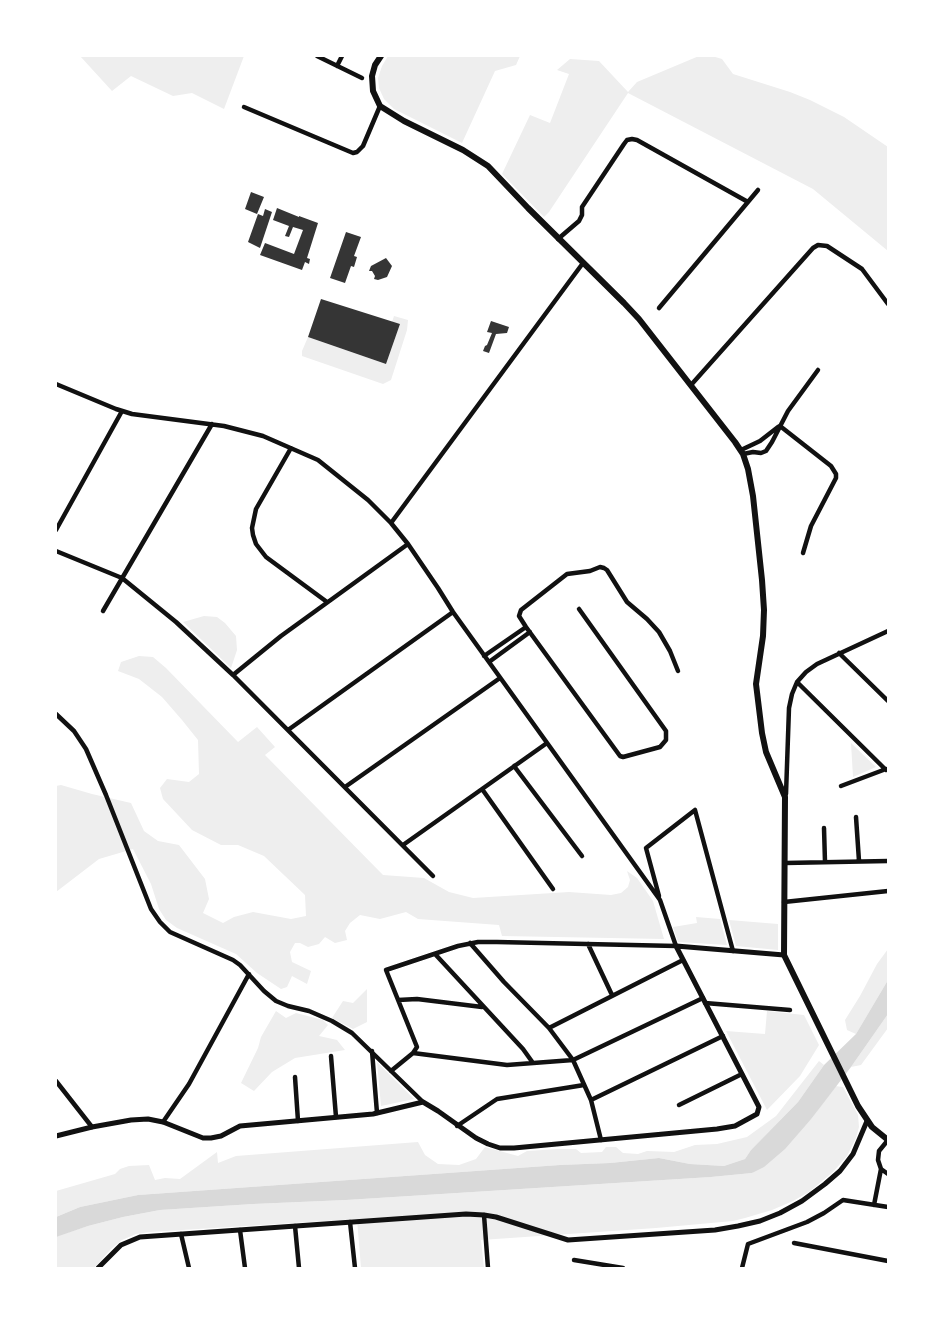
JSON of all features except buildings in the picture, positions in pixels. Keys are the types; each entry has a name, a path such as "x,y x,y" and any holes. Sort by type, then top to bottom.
{"main road":[{"path":"381,56 372,76 373,91 380,106 393,115 463,150 493,171 639,319 742,452 753,496 762,580 764,636 756,684 762,733 766,752 785,797 784,956 848,1087 867,1120 888,1140"}],"street":[{"path":"317,56 362,78"},
{"path":"337,66 342,56"},
{"path":"244,107 353,153 363,146 380,106"},
{"path":"558,239 579,221 582,207 624,144 627,140 632,139 748,202"},
{"path":"659,308 758,190"},
{"path":"691,385 818,245 827,246 862,268 888,304"},
{"path":"391,523 583,263"},
{"path":"742,452 766,451 788,411 818,370"},
{"path":"56,384 122,411 212,424 248,432 291,447 327,466 368,500 408,544 484,656 660,900"},
{"path":"56,530 122,411"},
{"path":"103,611 212,424"},
{"path":"742,452 766,438 780,426"},
{"path":"780,426 831,466 836,474 811,526 803,553"},
{"path":"291,447 256,509 252,528 253,536 266,557 327,602"},
{"path":"233,675 270,643 408,544"},
{"path":"56,551 122,578 176,622 233,675 433,876"},
{"path":"579,609 664,728 666,735 666,740 660,747 623,757 617,754 526,627 519,616 521,610 563,576 604,568 627,602 659,632 678,671"},
{"path":"288,730 453,612"},
{"path":"484,656 526,627"},
{"path":"785,797 789,708 797,682 811,668 888,631"},
{"path":"489,662 530,632"},
{"path":"839,653 888,701"},
{"path":"345,787 500,678"},
{"path":"797,682 887,769 841,786"},
{"path":"56,714 74,731 86,749 151,909 170,932 233,960 276,1001 309,1011 352,1033 423,1102 483,1142 500,1148 726,1128 735,1126 757,1114 758,1104 676,946 660,900 646,848 694,810 733,951"},
{"path":"403,845 547,743"},
{"path":"514,766 582,856"},
{"path":"482,789 553,889"},
{"path":"856,817 859,861"},
{"path":"825,828 825,862"},
{"path":"785,863 888,861"},
{"path":"784,902 888,891"},
{"path":"391,1071 416,1049 417,1044 386,970 435,954 470,944 497,942 676,946 784,956"},
{"path":"470,944 549,1028 573,1060 591,1100 601,1140"},
{"path":"588,944 612,995"},
{"path":"435,954 523,1049 533,1064"},
{"path":"549,1028 683,960"},
{"path":"163,1122 189,1084 249,974"},
{"path":"398,1000 417,999 484,1007"},
{"path":"412,1053 507,1065 573,1060 704,1001 790,1010"},
{"path":"591,1100 723,1036"},
{"path":"372,1051 376,1113"},
{"path":"331,1056 336,1117"},
{"path":"679,1105 742,1074"},
{"path":"295,1077 298,1120"},
{"path":"56,1081 92,1127"},
{"path":"457,1126 497,1099 584,1085"},
{"path":"56,1136 92,1127 142,1119 163,1122 207,1138 221,1136 240,1126 376,1113 423,1102"},
{"path":"98,1269 127,1242 147,1236 466,1214 496,1217 568,1240 715,1230 750,1224 792,1207 833,1178 853,1154 867,1120"},
{"path":"874,1205 881,1169 878,1155 888,1140"},
{"path":"881,1169 888,1174"},
{"path":"742,1269 746,1246 750,1243 807,1222 843,1200 888,1208"},
{"path":"484,1215 488,1269"},
{"path":"350,1222 355,1269"},
{"path":"295,1226 299,1269"},
{"path":"240,1230 245,1269"},
{"path":"181,1234 189,1269"},
{"path":"794,1243 888,1261"},
{"path":"574,1260 623,1269"}],"shaded area":[{"path":"80,56 244,56 224,109 192,93 173,96 131,76 112,91"},
{"path":"388,56 520,56 516,65 495,71 462,143 394,109 384,99 378,78"},
{"path":"699,56 722,59 733,74 810,100 844,117 888,147 888,251 813,189 628,93 544,217 502,174 530,115 550,123 569,74 557,70 570,59 599,61 628,92 637,82"},
{"path":"394,316 408,320 407,330 391,380 383,384 302,356 308,337 386,364 400,324 392,322"},
{"path":"204,616 217,617 236,636 237,650 231,668 183,622"},
{"path":"139,656 153,657 166,668 238,742 257,727 275,747 265,755 383,875 424,878 449,892 473,898 569,892 611,895 621,893 628,887 630,880 627,871 637,878 653,901 664,939 502,936 499,925 418,919 406,912 380,919 360,915 350,923 345,931 347,940 335,943 325,937 319,944 308,947 295,943 290,952 292,962 311,971 307,984 292,976 287,987 281,989 257,973 236,954 177,928 166,920 133,849 99,859 56,892 56,786 61,785 131,803 144,831 158,841 179,845 205,879 209,899 203,913 223,923 234,917 253,912 291,919 306,916 305,895 264,856 238,845 221,845 192,830 163,799 160,788 167,779 189,782 199,774 198,740 162,697 139,679 118,671 121,662"},
{"path":"851,743 876,767 853,777"},
{"path":"696,917 720,919 727,945 678,942 673,927 697,923"},
{"path":"729,920 778,924 778,950 736,946"},
{"path":"888,949 888,980 856,1034 847,1030 845,1020"},
{"path":"888,980 888,1014 851,1067 785,1149 764,1167 752,1173 160,1210 88,1226 56,1237 56,1217 80,1207 138,1195 659,1158 690,1164 724,1166 745,1159 798,1102 824,1065 856,1034"},
{"path":"367,989 367,1022 353,1029 332,1018 343,1001 353,1003"},
{"path":"276,1011 286,1018 296,1013 323,1020 328,1025 319,1036 337,1040 345,1050 295,1058 272,1072 254,1091 241,1083 261,1037"},
{"path":"767,1011 804,1015 819,1045 800,1076 767,1110 726,1031 765,1034"},
{"path":"888,1014 888,1028 861,1065 851,1067"},
{"path":"819,1061 824,1065 798,1102 745,1159 724,1166 690,1164 659,1158 138,1195 80,1207 56,1217 56,1191 115,1174 120,1169 129,1166 149,1165 155,1180 180,1179 217,1152 218,1163 236,1156 418,1142 425,1155 438,1164 459,1165 476,1159 485,1147 518,1156 527,1151 558,1149 576,1149 581,1153 602,1152 606,1147 616,1147 623,1153 674,1152 695,1145 717,1144 747,1137 776,1116"},
{"path":"377,1062 414,1099 381,1106"},
{"path":"835,1086 843,1087 858,1115 859,1127 847,1156 833,1172 809,1192 772,1210 733,1221 481,1240 484,1268 361,1268 357,1219 136,1234 122,1240 94,1268 56,1268 57,1236 123,1217 160,1210 752,1173 812,1118"}]}
